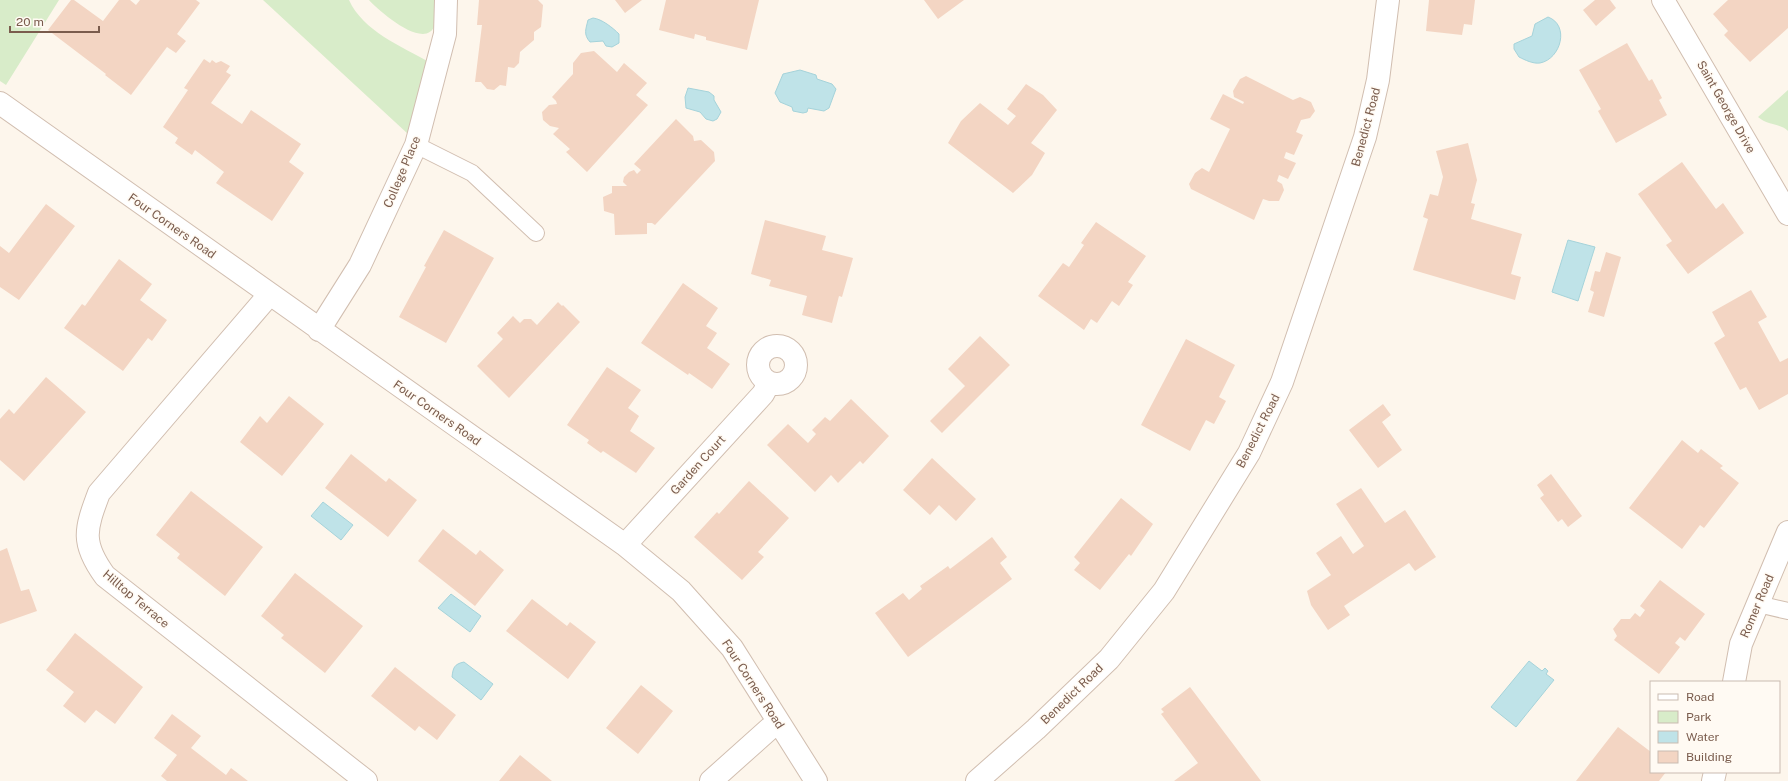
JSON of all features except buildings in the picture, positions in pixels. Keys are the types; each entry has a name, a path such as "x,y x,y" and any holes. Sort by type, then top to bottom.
{"street":[{"name":"College Place","path":"319,330 360,265 416,145 445,34 446,0"},
{"name":"Benedict Road","path":"976,781 1036,729 1109,659 1164,591 1249,453 1282,382 1365,137 1378,80 1388,0"},
{"name":"Saint George Drive","path":"1663,0 1788,214"},
{"name":"Four Corners Road","path":"0,103 269,295 625,545 681,591 732,648 777,722 816,781"},
{"name":"Hilltop Terrace","path":"269,295 99,493 89,520 87,540 94,561 105,576 366,781"},
{"name":"Garden Court","path":"625,545 763,394 769,383"},
{"name":"Romer Road","path":"1734,681 1741,644 1788,532"},
{"path":"711,781 777,722"}],"lane":[{"path":"416,145 472,173 536,233"},
{"path":"1758,604 1788,611"}],"green space":[{"path":"0,0 59,0 6,85 0,81"},
{"path":"263,0 349,0 363,21 373,29 395,44 429,62 408,134"},
{"path":"369,0 436,0 435,25 430,32 422,34 412,32 391,19"},
{"path":"1788,90 1788,131 1785,128 1766,122 1758,117"}],"water":[{"path":"1548,17 1555,21 1559,27 1561,34 1558,49 1547,60 1540,63 1529,62 1519,57 1514,49 1514,44 1532,36 1535,24"},
{"path":"593,18 604,22 619,34 619,43 612,47 606,46 603,41 590,42 586,36 586,29 588,20"},
{"path":"800,70 816,75 817,79 832,84 836,89 829,108 824,111 808,108 807,112 803,113 793,111 792,107 780,102 775,93 783,74"},
{"path":"688,88 709,92 714,96 714,100 721,112 717,119 713,121 706,119 700,112 686,108 685,97"},
{"path":"1568,240 1595,247 1578,301 1552,292"},
{"path":"323,502 353,525 341,540 311,516"},
{"path":"451,594 481,616 470,632 438,608"},
{"path":"1529,661 1542,671 1545,668 1548,671 1546,674 1554,680 1516,727 1491,707"},
{"path":"464,662 493,684 481,700 452,677 455,667"}]}
